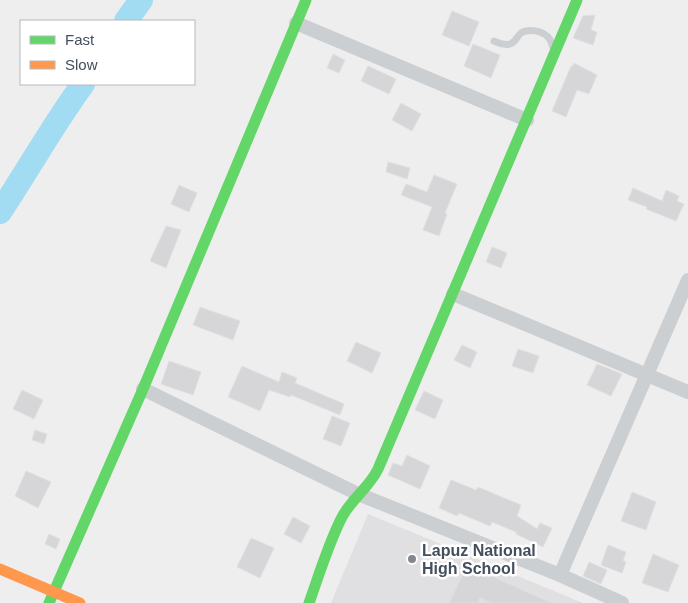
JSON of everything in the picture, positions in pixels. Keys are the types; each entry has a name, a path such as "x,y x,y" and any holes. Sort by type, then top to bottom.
{"street":[{"path":"49,603 143,389 306,0"},
{"path":"309,603 341,518 358,494 372,481 378,469 577,0"},
{"path":"296,23 527,120"},
{"path":"560,575 688,280"},
{"path":"453,294 688,392"},
{"path":"143,389 358,494 560,575 622,603"},
{"path":"0,569 80,603"}],"lane":[{"path":"494,41 509,45 523,32 534,31 549,38 555,53"}],"shaded area":[{"name":"Lapuz National High School","path":"368,514 583,603 331,603"}],"building":[{"path":"452,11 479,22 469,46 442,35"},
{"path":"595,15 591,30 597,32 593,45 573,38 583,16"},
{"path":"473,44 500,55 491,78 464,66"},
{"path":"333,54 345,60 339,73 327,68"},
{"path":"574,63 597,75 589,94 577,90 566,117 552,111"},
{"path":"368,66 396,79 389,94 361,81"},
{"path":"401,103 421,114 412,131 392,120"},
{"path":"388,162 410,168 407,179 386,172"},
{"path":"434,175 457,184 445,213 447,214 439,236 423,230 432,207 401,195 406,184 427,192"},
{"path":"179,185 197,193 189,212 171,204"},
{"path":"633,188 662,201 666,190 679,196 677,201 684,204 676,221 628,200"},
{"path":"166,226 181,230 166,268 150,261"},
{"path":"492,247 507,253 501,268 486,262"},
{"path":"200,307 240,321 233,340 193,325"},
{"path":"356,342 381,353 372,373 347,361"},
{"path":"462,345 477,352 470,368 454,360"},
{"path":"518,349 539,356 533,373 512,366"},
{"path":"169,361 201,372 193,395 161,384"},
{"path":"597,364 622,374 611,396 587,385"},
{"path":"242,366 279,382 282,372 297,378 295,383 344,404 340,415 291,395 290,397 269,390 260,411 228,397"},
{"path":"22,390 43,400 34,419 13,409"},
{"path":"424,391 443,400 435,419 415,410"},
{"path":"332,416 350,423 341,446 323,439"},
{"path":"35,430 47,434 44,444 32,440"},
{"path":"407,455 430,466 420,489 388,475 393,463 402,466"},
{"path":"26,471 51,482 38,508 15,496"},
{"path":"451,480 476,490 478,487 521,505 517,516 537,529 540,523 552,528 543,547 516,534 516,532 492,522 490,526 459,513 457,516 439,508"},
{"path":"632,492 656,502 646,530 621,521"},
{"path":"293,517 310,526 301,543 284,534"},
{"path":"49,534 60,539 56,549 45,544"},
{"path":"251,538 274,548 260,578 237,567"},
{"path":"608,545 626,552 623,561 626,562 622,573 601,565"},
{"path":"653,554 679,565 668,592 642,583"},
{"path":"589,562 607,570 601,584 583,576"},
{"path":"467,565 552,603 491,603 480,598 478,603 449,603"}],"waterway":[{"path":"127,20 141,0"},
{"path":"0,212 61,115 82,85"}],"traffic: fast":[{"path":"49,603 143,389 306,0"},
{"path":"309,603 341,519 378,469 577,0"}],"traffic: slow":[{"path":"0,569 80,603"}],"place":[{"name":"Lapuz National High School","path":"412,559"}]}
